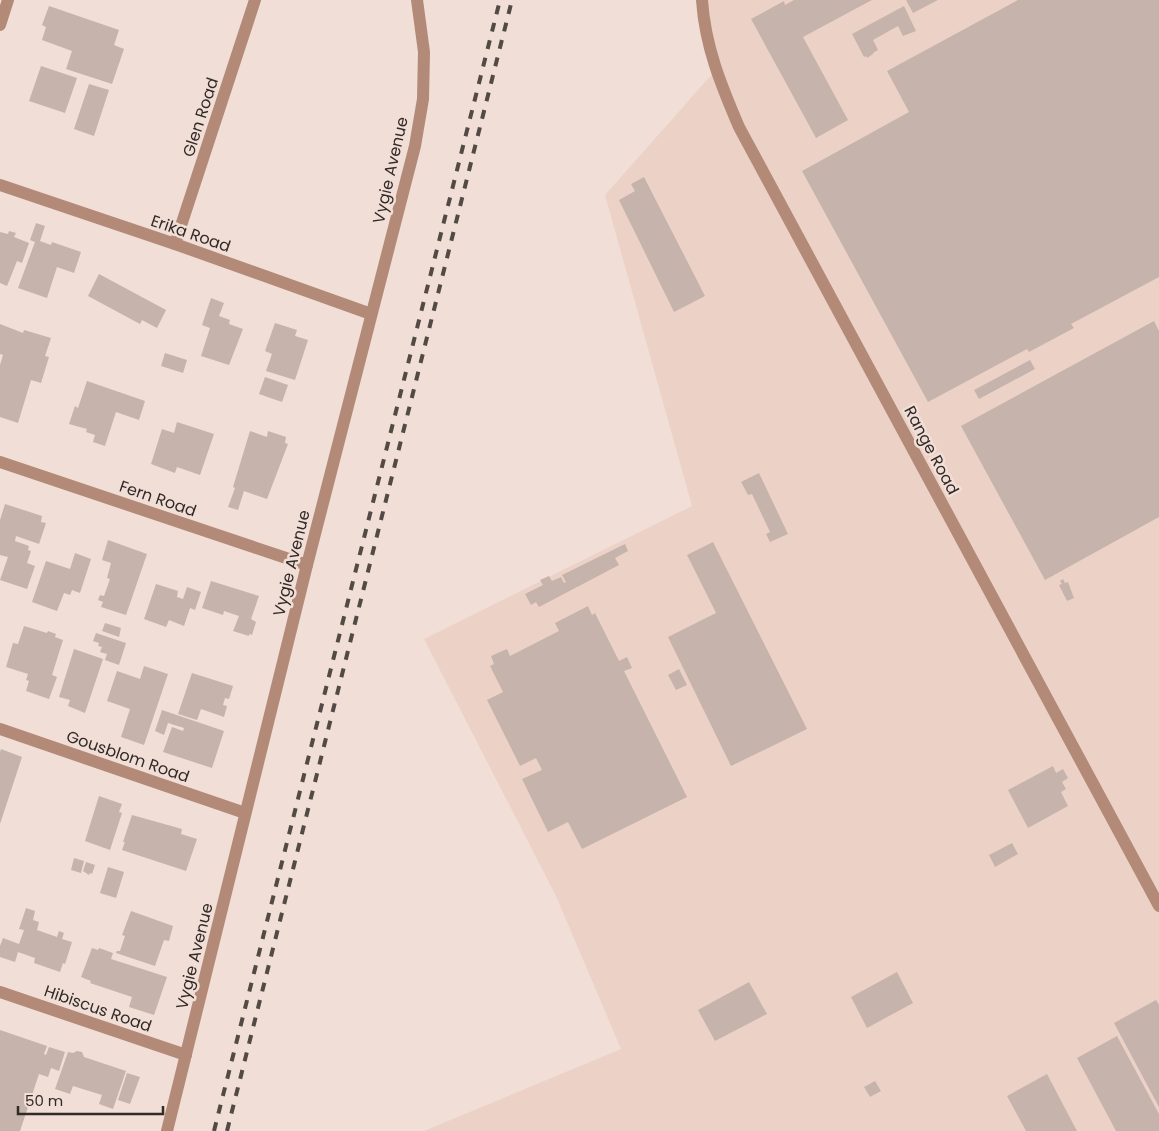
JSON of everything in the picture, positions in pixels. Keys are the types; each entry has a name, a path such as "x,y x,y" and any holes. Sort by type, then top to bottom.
{"street":[{"path":"0,25 8,0"},
{"name":"Glen Road","path":"175,244 255,0"},
{"name":"Vygie Avenue","path":"167,1131 306,565 415,146 423,99 424,52 417,0"},
{"name":"Range Road","path":"702,0 708,40 716,71 739,127 1159,906"},
{"name":"Erika Road","path":"0,184 371,314"},
{"name":"Fern Road","path":"0,462 306,565"},
{"name":"Gousblom Road","path":"0,730 245,813"},
{"name":"Hibiscus Road","path":"0,992 186,1055"}],"shaded area":[{"path":"700,0 1159,0 1159,1131 424,1131 621,1049 556,896 424,639 692,506 605,195 713,73"}],"building":[{"path":"794,0 872,0 803,37 848,120 816,138 751,19 784,1 785,5"},
{"path":"906,0 938,0 913,13"},
{"path":"1018,0 1159,0 1159,277 1071,324 1074,328 1029,352 1027,349 928,402 802,171 909,112 887,71"},
{"path":"49,6 119,30 114,45 124,49 112,84 66,69 72,51 42,40 46,27 42,25"},
{"path":"904,6 916,31 903,36 898,26 873,40 878,50 867,58 866,56 864,57 852,34"},
{"path":"41,66 77,78 65,113 29,101"},
{"path":"89,84 109,90 94,136 74,129"},
{"path":"644,177 705,296 674,312 619,200 635,191 631,184"},
{"path":"36,223 45,226 40,241 51,245 52,242 81,252 74,273 57,267 47,298 18,288 35,242 30,240"},
{"path":"9,231 16,233 14,237 29,243 22,263 17,261 7,286 0,283 0,232 8,234"},
{"path":"99,274 166,310 157,328 142,320 140,324 88,296"},
{"path":"211,298 224,303 219,316 230,320 229,324 243,329 229,365 201,356 210,328 202,325"},
{"path":"1154,321 1159,331 1159,517 1045,580 961,426"},
{"path":"275,323 297,330 295,336 308,340 295,380 266,371 272,354 265,351"},
{"path":"0,324 23,333 24,330 51,338 45,356 49,357 41,383 31,380 18,423 0,417 0,365 3,355 0,354"},
{"path":"165,353 187,360 183,373 161,366"},
{"path":"1030,360 1035,369 979,399 974,390"},
{"path":"265,377 288,385 282,402 259,394"},
{"path":"87,381 145,401 139,420 116,412 105,446 93,442 95,435 86,432 87,429 69,424 75,406 78,408"},
{"path":"177,422 214,434 200,475 177,467 175,473 151,464 162,429 174,433"},
{"path":"250,431 267,437 268,431 286,437 285,443 288,444 267,499 244,491 238,510 228,507"},
{"path":"759,473 788,534 770,542 766,534 770,532 752,494 748,495 741,482"},
{"path":"5,504 42,516 41,522 46,523 39,544 16,536 15,541 29,546 28,550 31,551 27,563 35,566 27,589 0,580 8,557 0,555 0,520"},
{"path":"108,540 147,554 126,615 101,607 103,602 98,600 100,595 104,596 110,579 107,578 111,563 102,560"},
{"path":"713,542 807,729 731,766 668,637 716,613 687,555"},
{"path":"625,544 628,551 615,558 619,565 539,607 536,602 531,605 525,594 543,585 540,580 549,576 552,581 561,577 564,583 566,582 562,575"},
{"path":"75,553 91,559 80,593 72,590 70,595 64,593 57,611 32,602 46,561 70,569"},
{"path":"1063,579 1065,583 1068,582 1074,598 1067,601 1059,585 1062,584 1060,581"},
{"path":"211,581 259,596 251,619 256,622 252,635 249,634 249,636 233,631 239,616 224,611 223,615 202,608"},
{"path":"156,584 178,591 177,597 183,599 187,587 201,592 195,610 190,608 184,626 169,620 166,627 144,619"},
{"path":"588,606 592,615 595,613 619,661 627,657 632,668 624,671 687,797 582,849 568,822 548,832 522,779 542,770 536,758 520,766 487,700 503,692 490,666 494,664 491,656 507,649 510,656 559,631 555,623"},
{"path":"105,623 121,628 119,637 102,631"},
{"path":"24,626 47,633 48,631 56,634 55,637 63,640 52,675 57,677 49,699 26,691 29,681 26,680 28,674 6,667 13,643 18,644"},
{"path":"96,633 126,643 119,665 105,660 107,654 100,652 102,647 98,646 99,643 93,641"},
{"path":"74,649 103,659 85,713 68,706 70,700 59,697"},
{"path":"144,666 168,674 144,745 121,737 130,709 107,701 117,671 140,679"},
{"path":"679,669 687,685 676,690 668,675"},
{"path":"192,673 233,686 229,699 225,698 223,705 227,706 224,717 201,709 197,720 178,714"},
{"path":"162,710 224,731 212,768 163,752 172,727 183,731 184,728 168,723 164,735 155,731"},
{"path":"1,749 22,757 0,824 0,752"},
{"path":"1053,766 1056,773 1063,769 1068,778 1062,782 1066,789 1061,792 1068,806 1028,828 1008,790"},
{"path":"99,796 122,804 119,812 122,813 110,850 85,841"},
{"path":"132,815 182,829 181,834 197,839 186,871 122,850"},
{"path":"1012,843 1018,854 995,867 989,855"},
{"path":"74,858 84,861 81,873 71,870"},
{"path":"86,862 95,865 92,874 90,873 89,875 83,871"},
{"path":"108,867 124,872 116,898 100,893"},
{"path":"26,908 35,911 33,920 39,922 37,930 57,937 59,931 64,933 62,939 72,942 65,964 63,963 60,972 34,963 35,958 18,952 15,962 0,957 0,946 3,938 19,944 24,930 19,929"},
{"path":"131,911 173,926 169,941 164,940 155,966 116,953 120,951 125,936 122,935"},
{"path":"92,948 98,950 99,948 113,953 111,959 167,977 154,1015 129,1007 132,997 90,983 91,981 81,977"},
{"path":"897,972 913,1003 867,1028 851,997"},
{"path":"749,982 767,1014 715,1041 698,1010"},
{"path":"1156,1000 1159,1005 1159,1107 1114,1023"},
{"path":"0,1030 47,1046 44,1054 46,1055 49,1047 65,1052 59,1071 51,1068 48,1077 39,1074 20,1131 0,1131"},
{"path":"1117,1036 1159,1114 1159,1131 1116,1131 1077,1058"},
{"path":"77,1051 82,1052 84,1057 126,1071 113,1109 99,1104 102,1095 73,1086 70,1094 55,1089 68,1052 73,1053"},
{"path":"127,1073 140,1077 130,1104 118,1100"},
{"path":"1047,1074 1077,1131 1026,1131 1007,1096"},
{"path":"875,1081 881,1091 870,1097 864,1087"}],"railway":[{"path":"214,1131 500,0"},
{"path":"227,1131 512,0"}]}
